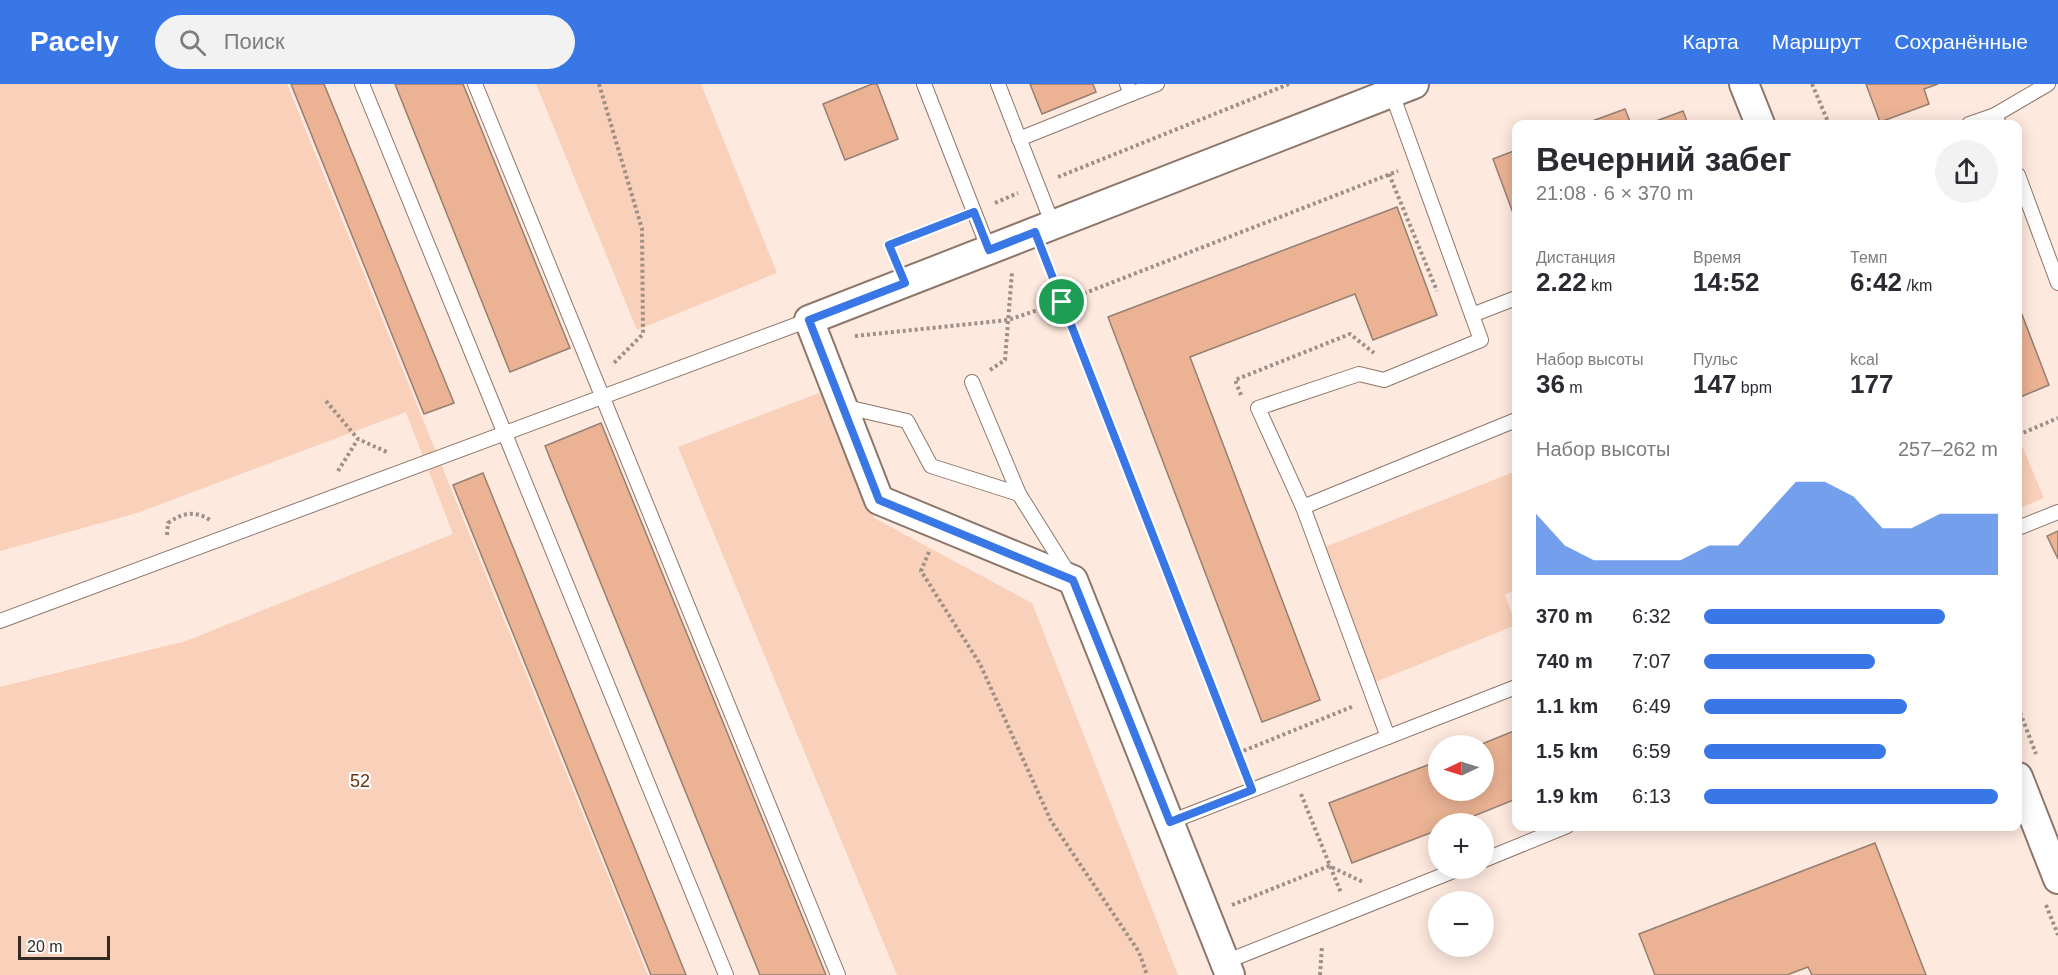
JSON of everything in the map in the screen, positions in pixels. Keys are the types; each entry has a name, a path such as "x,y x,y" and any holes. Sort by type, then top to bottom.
{"street":[{"path":"1744,84 1758,120"},
{"path":"1227,968 1073,580 879,500 809,320 1398,87"},
{"path":"2022,787 2058,879"}],"lane":[{"path":"362,84 726,975"},
{"path":"475,84 838,975"},
{"path":"924,84 974,212 1023,237 1038,185 998,84"},
{"path":"1019,139 1129,89 1157,84"},
{"path":"1997,120 2048,84"},
{"path":"1388,737 1303,507 1258,408 1359,374 1384,380 1481,340 1418,164 1398,87"},
{"path":"2022,186 2058,283"},
{"path":"1472,315 1512,300"},
{"path":"0,621 809,320"},
{"path":"972,382 1019,494 1073,580"},
{"path":"842,406 907,421 931,466 1019,494"},
{"path":"1303,507 1512,422"},
{"path":"2022,526 2058,512"},
{"path":"1170,822 1512,689"},
{"path":"1494,856 1555,831"},
{"path":"1227,968 1349,913 1434,879"}],"path":[{"path":"595,382 643,334 644,282 642,229 599,84"},
{"path":"905,283 889,245 1289,84"},
{"path":"1812,84 1826,120"},
{"path":"809,320 855,336 1008,320 1062,302 1418,164"},
{"path":"1389,174 1439,296"},
{"path":"1023,237 1062,302 1252,790"},
{"path":"972,382 1005,360 1008,320 1023,237"},
{"path":"1244,403 1235,380 1350,334 1381,359"},
{"path":"326,401 358,440 398,457"},
{"path":"2022,433 2058,418"},
{"path":"336,473 358,440"},
{"path":"165,544 168,523 178,516 189,513 202,514 217,525"},
{"path":"940,525 921,571 980,664 1051,820 1139,952 1147,975"},
{"path":"1238,753 1360,704"},
{"path":"1293,774 1349,913"},
{"path":"1206,916 1329,866 1393,896"}],"green space":[{"name":"52","path":"0,84 287,84 648,975 0,975 0,687 186,641 453,534 406,412 137,513 0,551"},
{"path":"536,84 701,84 777,273 637,330"},
{"path":"824,391 874,518 1032,603 1178,975 897,975 678,447"},
{"path":"2022,446 2044,498 2022,507"},
{"path":"1512,473 1512,591 1505,595 1512,614 1512,627 1368,685 1315,551"}],"building":[{"path":"291,84 324,84 454,403 424,414"},
{"path":"395,84 463,84 570,348 510,372"},
{"path":"877,84 898,139 845,160 823,104"},
{"path":"1030,84 1093,84 1096,92 1042,114"},
{"path":"1866,84 1938,84 1924,89 1929,104 1885,120 1879,120"},
{"path":"1625,109 1629,120 1595,120"},
{"path":"1683,111 1686,120 1659,120"},
{"path":"1512,152 1512,210 1493,159"},
{"path":"1397,207 1437,315 1373,340 1355,294 1190,357 1320,700 1262,722 1108,317"},
{"path":"2022,314 2049,385 2022,396"},
{"path":"601,423 826,975 760,975 545,446"},
{"path":"483,473 686,975 651,975 453,485"},
{"path":"2058,531 2058,559 2047,536"},
{"path":"1512,732 1512,801 1481,813 1428,813 1428,834 1352,863 1329,803 1428,765 1428,801 1494,801 1494,739"},
{"path":"1875,843 1926,975 1812,975 1808,967 1787,975 1655,975 1639,934"}],"route":[{"path":"974,212 989,250 1035,232 1062,302 1252,790 1170,822 1073,580 879,500 809,320 905,283 889,245 974,212"}]}
